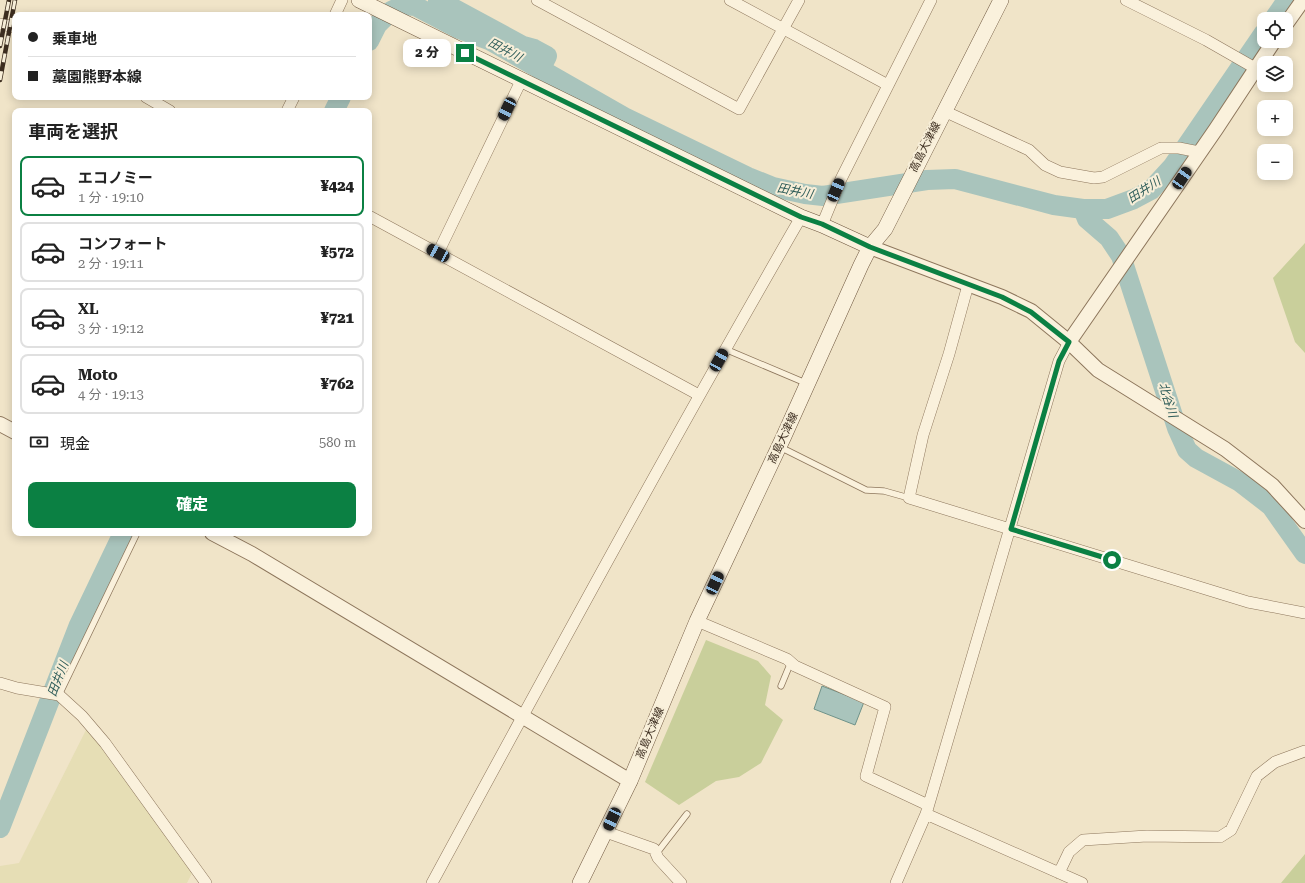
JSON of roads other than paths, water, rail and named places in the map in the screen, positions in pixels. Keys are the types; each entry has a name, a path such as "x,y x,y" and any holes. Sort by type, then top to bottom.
{"main road":[{"name":"高島大津線","path":"580,883 630,781 697,621 779,447 870,247 885,229 1001,0"},
{"path":"367,3 521,81 801,217 822,224 870,247"}],"street":[{"path":"336,12 342,0"},
{"path":"536,0 740,109 799,0"},
{"path":"730,0 888,85"},
{"path":"822,224 841,180 931,0"},
{"path":"1126,0 1240,58 1253,67"},
{"path":"1293,14 1303,0"},
{"path":"0,24 12,26"},
{"path":"896,883 927,810 1011,529 1059,361 1069,342 1196,152 1216,129 1253,67 1268,48"},
{"path":"438,253 521,81"},
{"path":"151,100 165,108"},
{"path":"944,111 1029,150 1045,165 1060,172 1094,178 1103,177 1161,148 1179,148 1196,152"},
{"path":"432,883 521,717 725,348 801,217"},
{"path":"372,218 699,395"},
{"path":"870,247 1002,297 1031,312 1069,342 1098,370 1225,449 1272,485 1305,520"},
{"path":"968,285 949,354 923,435 909,498 1248,602 1305,613"},
{"path":"0,426 12,431"},
{"path":"218,536 252,554 521,717 630,781"},
{"path":"697,621 791,662 885,707 866,776 927,810 1082,883"},
{"path":"0,683 17,688 58,694 82,716 105,743 206,883"},
{"path":"1059,873 1069,852 1083,840 1147,836 1220,837 1231,830 1257,776 1275,762 1305,751"},
{"path":"606,832 654,849 656,854 680,883"}],"lane":[{"path":"725,348 808,384"},
{"path":"779,447 866,490 884,491 909,498"},
{"path":"58,694 136,536"},
{"path":"781,686 791,662"},
{"path":"656,854 687,814"}],"water":[{"path":"822,686 864,702 855,725 814,709"}],"waterway":[{"path":"438,0 523,46 534,49 547,56 540,70"},
{"name":"田井川","path":"1279,12 1287,0"},
{"name":"田井川","path":"372,35 377,25 391,11 404,5 415,6 459,29 491,41 624,117 748,177 773,187 805,194 823,196 927,180 955,179 1054,205 1083,209 1107,209 1134,199 1151,190 1173,166 1257,43"},
{"name":"田井川","path":"336,108 340,100"},
{"name":"北谷川","path":"1083,209 1087,219 1109,238 1121,256 1177,428 1187,450 1196,458 1240,482 1271,506 1305,554"},
{"name":"田井川","path":"0,828 79,625 122,536"}],"railway":[{"path":"0,46 9,0"},
{"path":"13,12 15,0"},
{"path":"0,80 12,16"}]}
